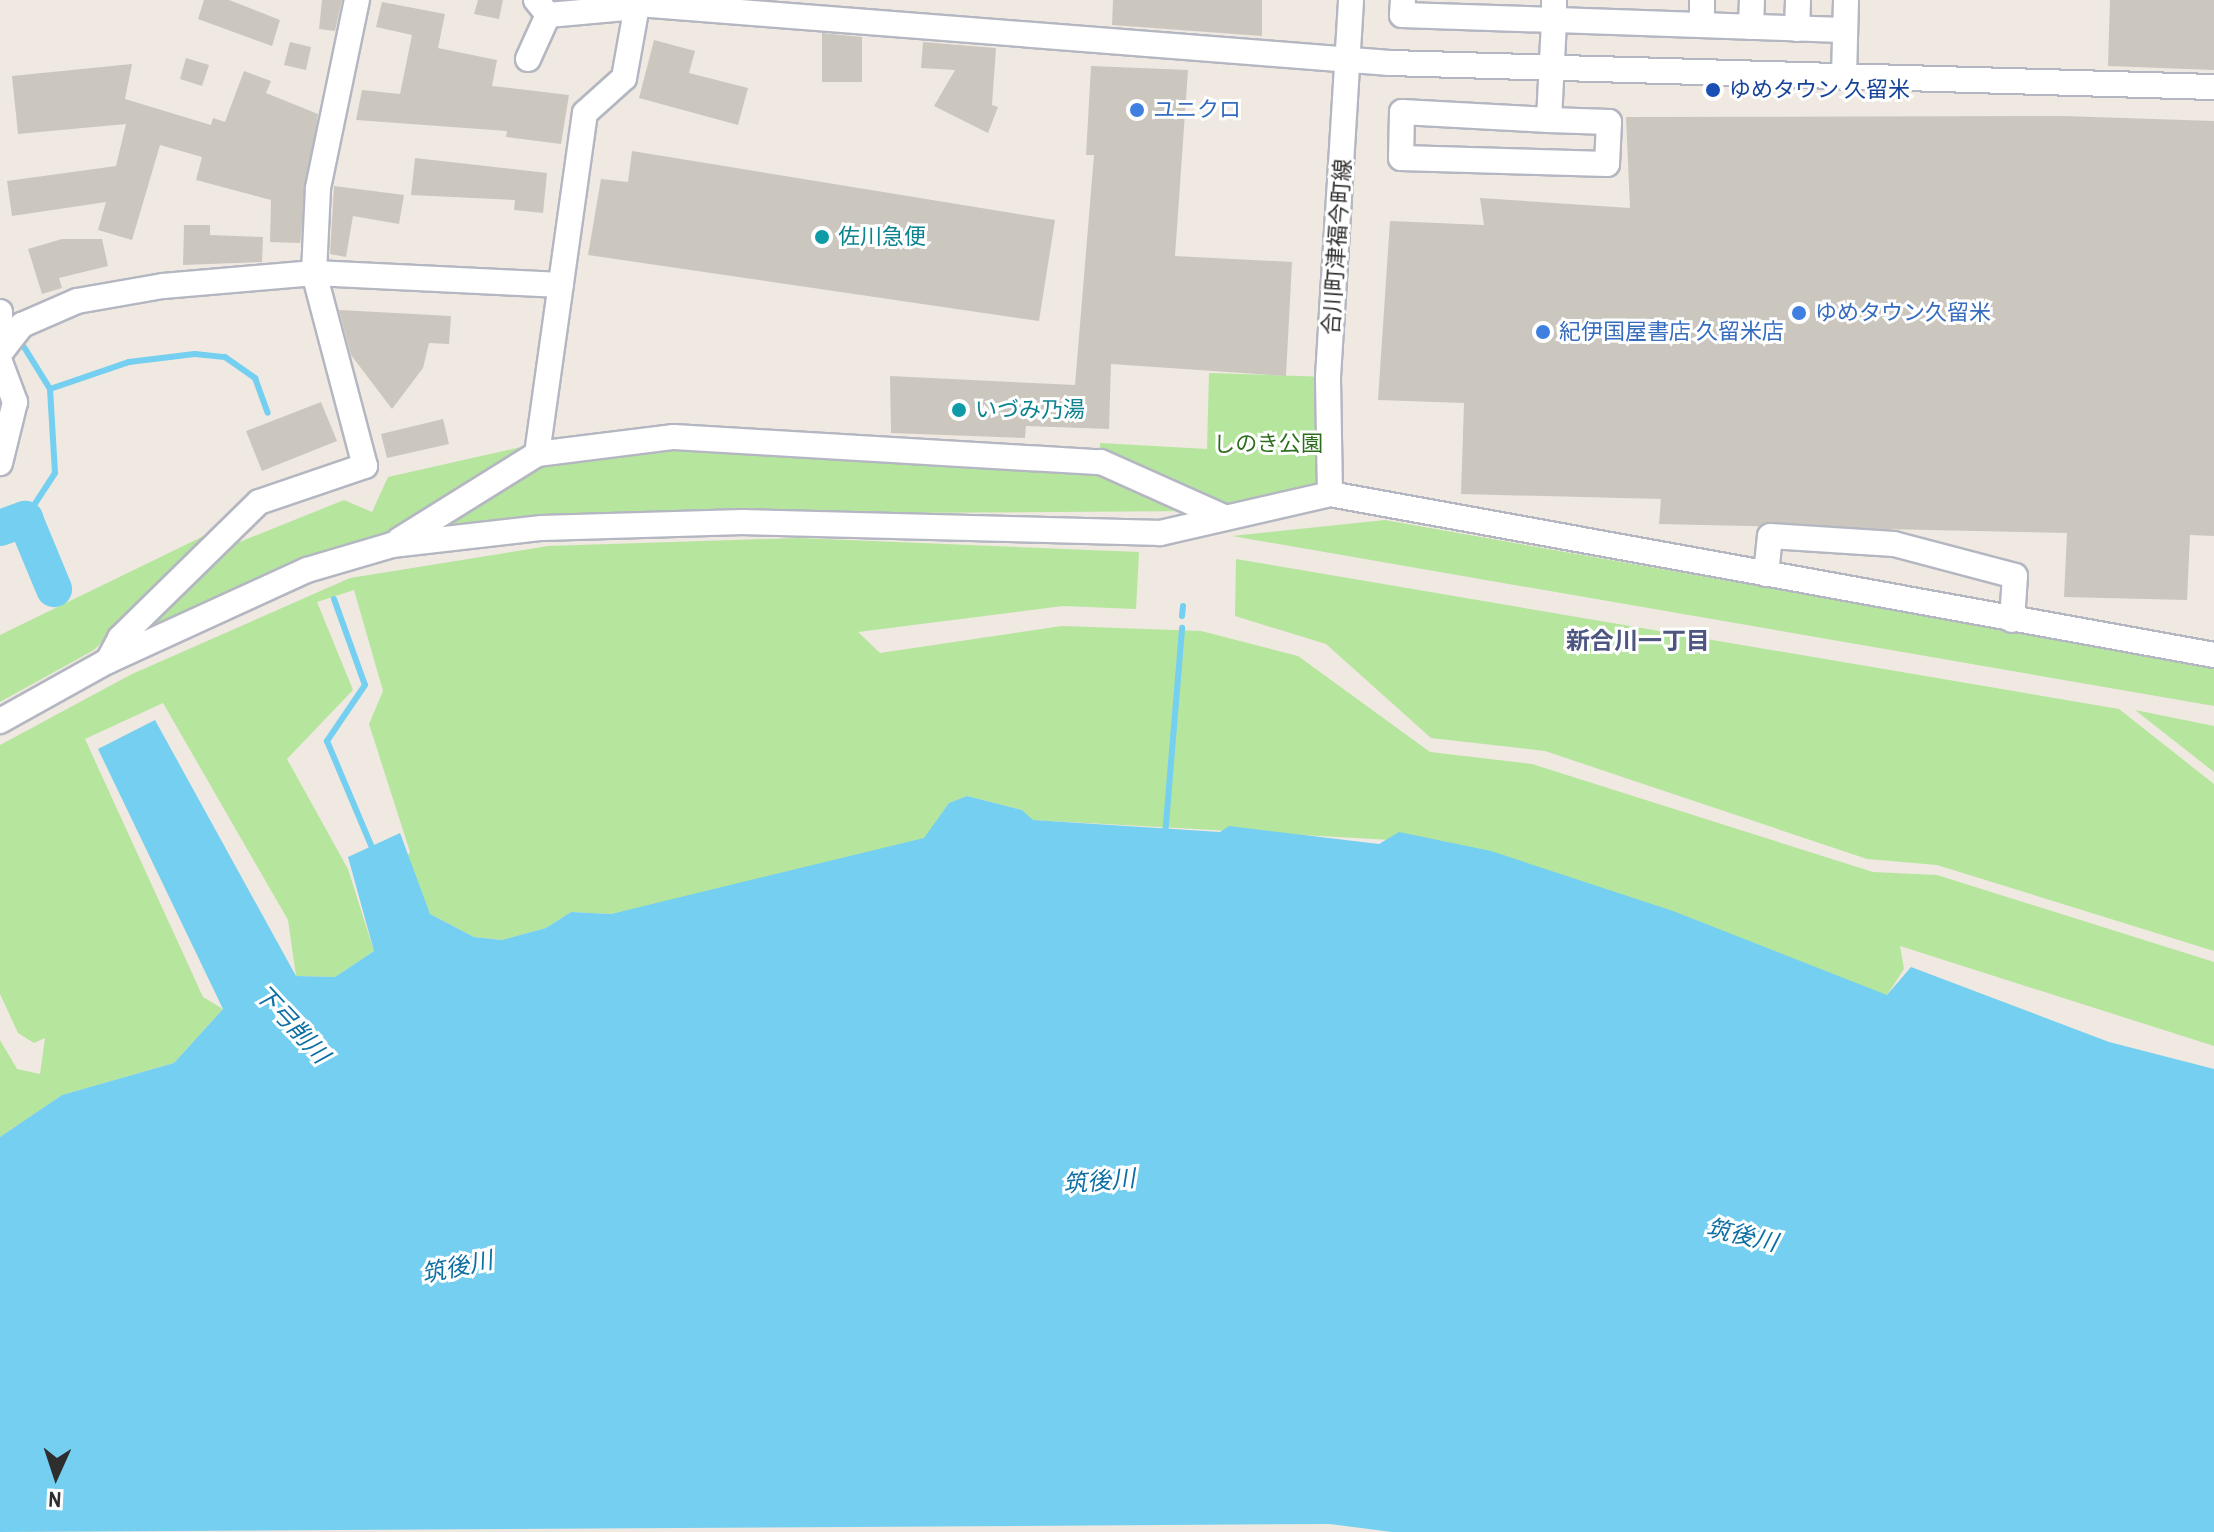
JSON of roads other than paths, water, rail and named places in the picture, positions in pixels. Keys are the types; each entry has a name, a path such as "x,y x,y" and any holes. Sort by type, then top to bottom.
{"street":[{"path":"108,661 120,638 259,502 365,466 314,273 318,188 357,0"},
{"name":"合川町津福今町線","path":"1330,494 1328,377 1351,0"},
{"path":"1403,0 1402,15 1458,8 1650,12 1702,25 1845,30"},
{"path":"1702,0 1702,25"},
{"path":"1751,27 1752,0"},
{"path":"1797,29 1798,0"},
{"path":"1844,77 1846,0"},
{"path":"537,454 585,113 624,78 638,4"},
{"path":"528,59 542,8 638,4 905,12 1347,59 2214,87"},
{"path":"1549,120 1554,10"},
{"path":"1402,112 1549,120 1609,122 1607,164 1401,158 1402,112"},
{"path":"0,312 9,339 92,298 314,273 561,285"},
{"path":"0,362 15,402 0,463"},
{"path":"392,545 537,454 674,437 1101,462 1222,516"},
{"path":"0,721 108,661 307,570 392,545 542,528 743,522 1160,533 1222,516 1330,494 2214,655"},
{"path":"1766,574 1770,536 1894,544 2015,576 2012,620"}],"water":[{"name":"筑後川","path":"155,720 296,976 335,977 374,951 348,857 400,833 430,914 474,937 502,940 546,928 571,912 611,914 924,838 949,803 967,796 1022,810 1033,820 1220,832 1229,826 1379,844 1399,832 1491,851 1673,911 1887,995 1911,967 2109,1042 2214,1069 2214,1532 1392,1532 1330,1524 0,1532 0,1137 62,1095 174,1063 223,1009 98,749"}],"waterway":[{"path":"24,347 50,389 55,473 25,519"},
{"path":"50,389 129,362 195,354 225,357 255,378 268,413"},
{"name":"下弓削川","path":"0,528 25,519 54,589"},
{"path":"334,599 365,685 327,741 374,852"},
{"path":"1182,616 1183,606"},
{"path":"1165,836 1182,628"}],"place":[{"name":"ゆめタウン 久留米","path":"1713,90"},
{"name":"ユニクロ","path":"1137,110"},
{"name":"佐川急便","path":"822,237"},
{"name":"ゆめタウン久留米","path":"1799,313"},
{"name":"紀伊国屋書店 久留米店","path":"1543,332"},
{"name":"いづみ乃湯","path":"959,410"}],"district":[{"name":"新合川一丁目","path":"1638,641"}],"park label":[{"name":"しのき公園","path":"1268,444"}]}
